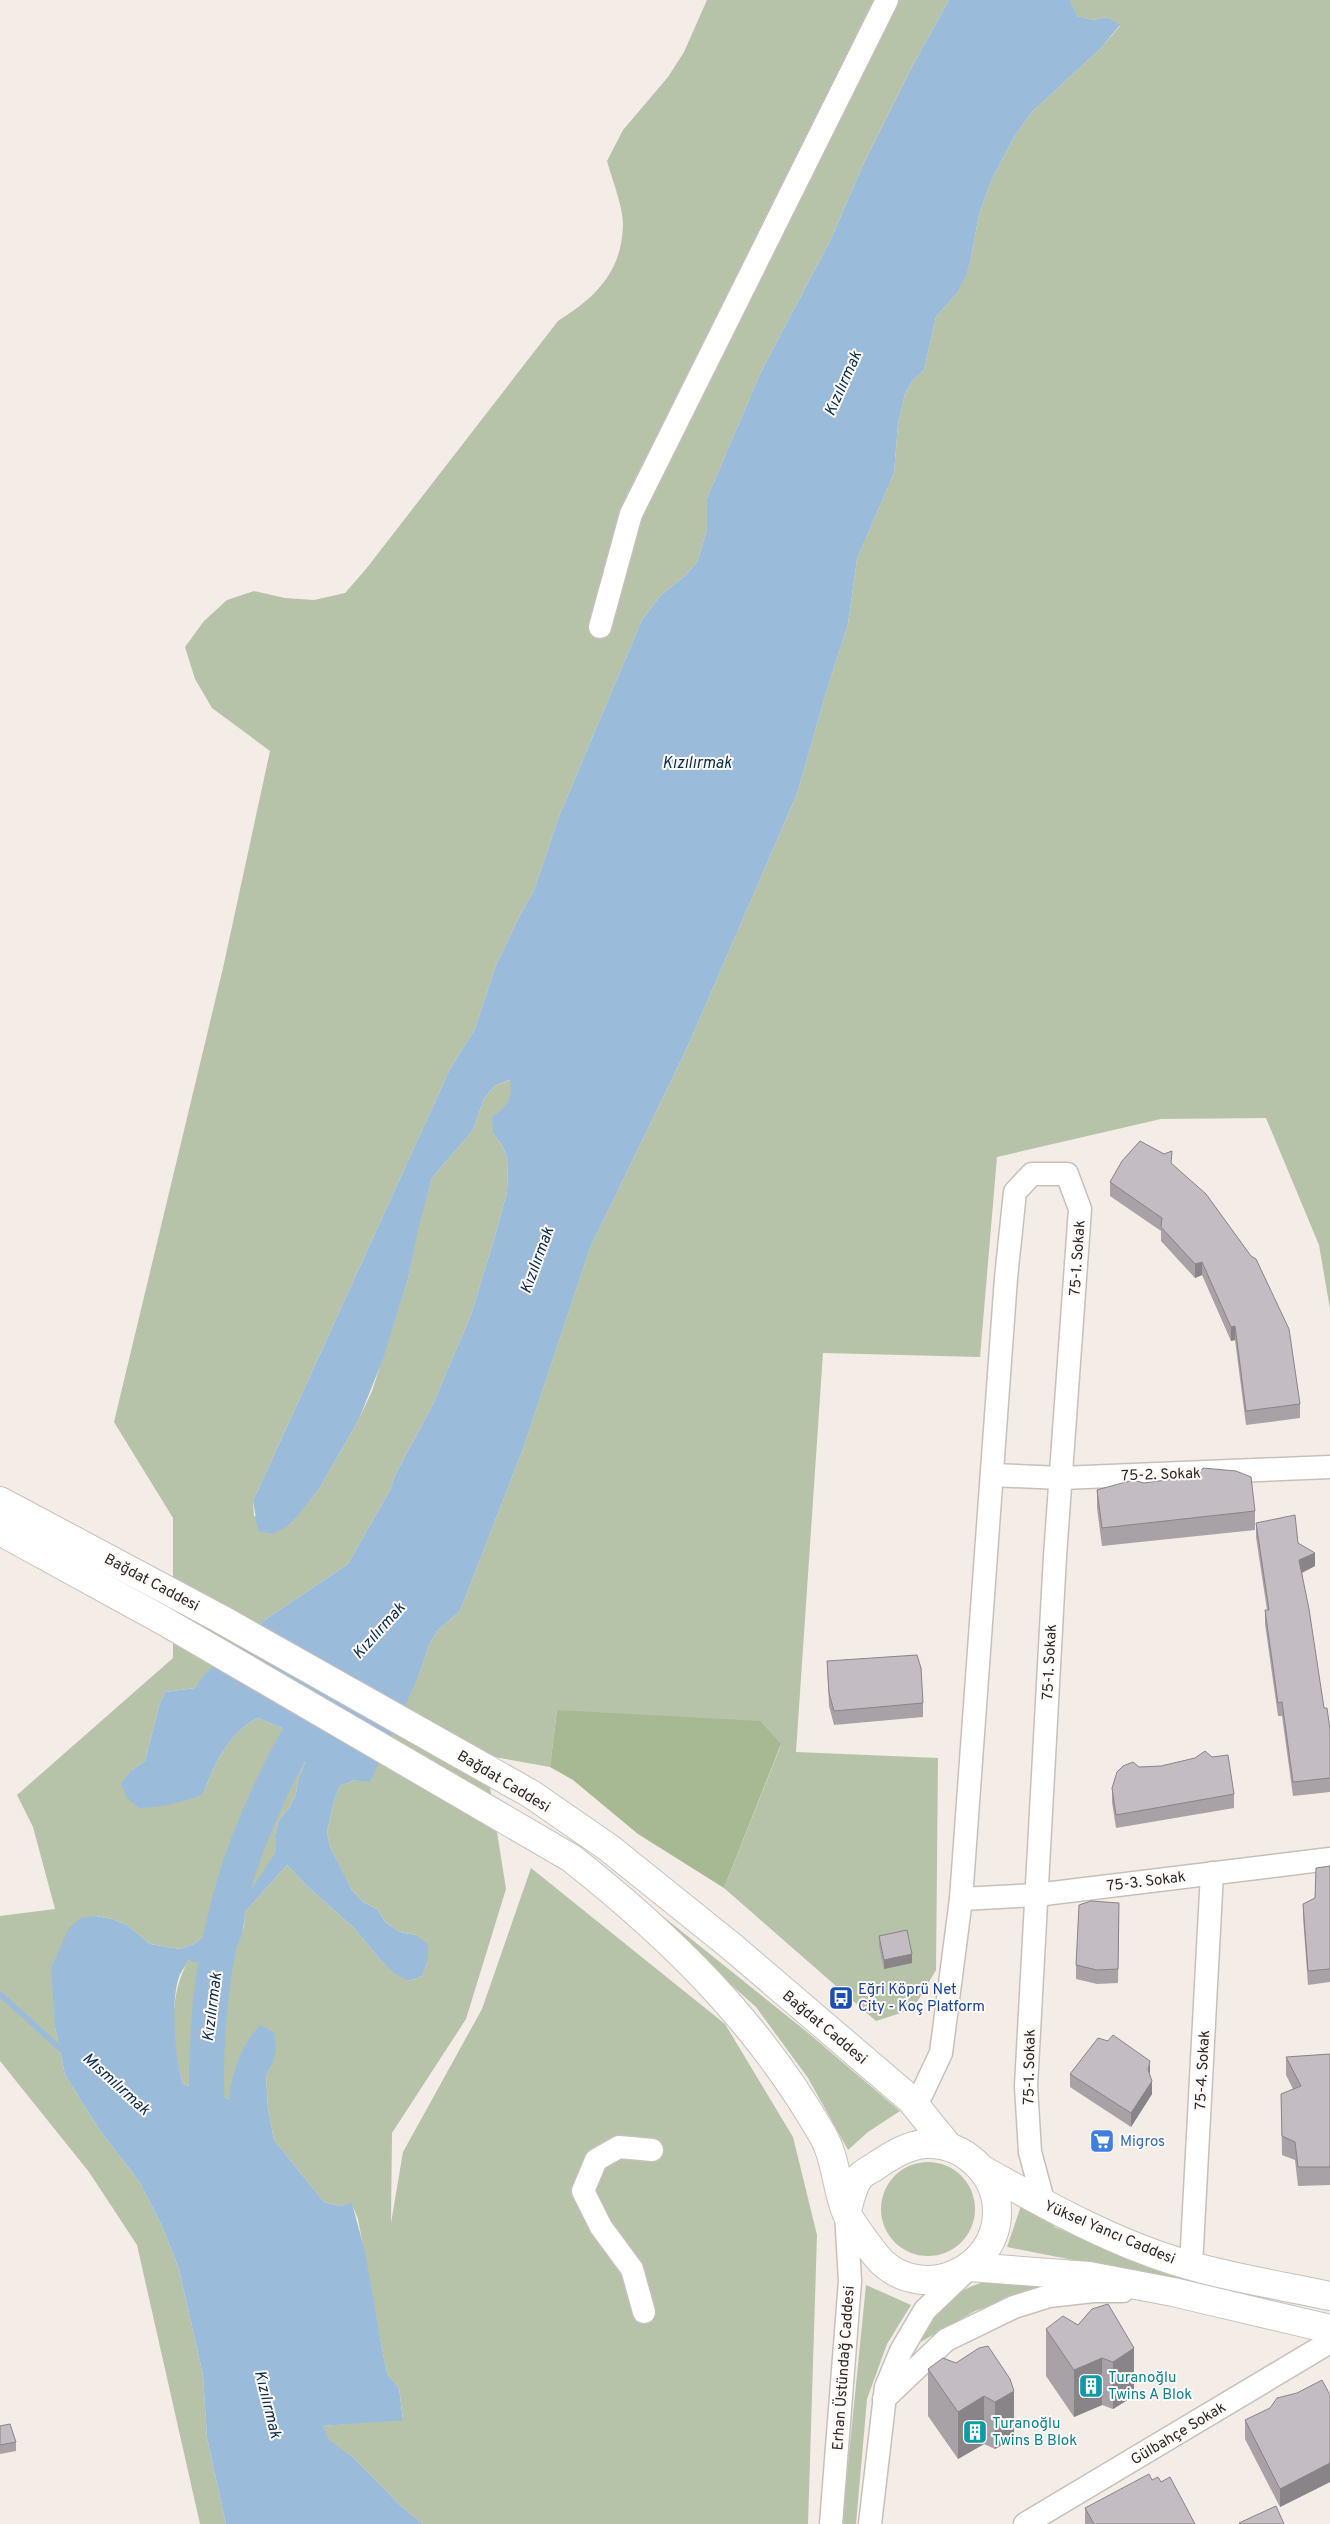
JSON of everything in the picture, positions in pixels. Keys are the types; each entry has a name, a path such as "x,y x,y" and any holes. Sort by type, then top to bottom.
{"main road":[{"name":"Bağdat Caddesi","path":"0,1501 147,1579 531,1794 609,1848 731,1946 910,2099 948,2146"},
{"name":"Bağdat Caddesi","path":"0,1531 164,1620 537,1840 571,1858 625,1901 724,1996 785,2074 824,2136 846,2212"},
{"path":"926,2144 948,2146 968,2156 983,2170 995,2196 997,2211 994,2232 985,2252 970,2267 949,2278 925,2280 902,2275 882,2263 846,2212 859,2178 886,2159 905,2148 926,2144"},
{"name":"Yüksel Yancı Caddesi","path":"983,2170 1044,2204 1137,2247 1191,2266 1330,2296"},
{"path":"970,2267 1089,2276 1174,2292 1330,2329"}],"street":[{"path":"600,627 631,514 887,0"},
{"name":"75-1. Sokak","path":"916,2106 940,2053 961,1899 1006,1278 1015,1192 1032,1174 1067,1174 1080,1208 1061,1478 1026,2086 1030,2152 1044,2204"},
{"name":"75-2. Sokak","path":"992,1475 1061,1478 1330,1467"},
{"name":"75-3. Sokak","path":"961,1899 1036,1895 1330,1859"},
{"name":"75-4. Sokak","path":"1191,2266 1212,1873"},
{"path":"644,2312 632,2269 601,2226 583,2191 596,2160 620,2148 652,2150"},
{"name":"Erhan Üstündağ Caddesi","path":"831,2524 850,2281 846,2212"},
{"path":"870,2524 886,2387 901,2350 925,2310 970,2267"},
{"path":"884,2399 946,2340 1014,2307 1049,2296 1093,2290 1174,2292"},
{"name":"Gülbahçe Sokak","path":"1031,2522 1330,2342"}],"green space":[{"path":"707,0 949,0 913,65 863,165 831,239 761,372 707,498 707,530 697,562 686,575 660,596 642,620 560,814 534,890 496,965 475,1029 450,1069 253,1501 254,1516 288,1526 319,1489 359,1419 372,1391 408,1279 417,1230 432,1178 473,1130 484,1099 494,1086 511,1080 513,1095 493,1133 502,1145 508,1160 507,1192 471,1315 433,1404 395,1475 390,1490 348,1564 266,1619 204,1676 195,1688 165,1692 159,1706 145,1761 132,1770 203,1794 224,1750 238,1732 258,1718 304,1735 307,1750 304,1765 298,1779 296,1794 289,1808 279,1820 275,1835 277,1852 238,1909 194,1944 180,1949 150,1944 127,1925 112,1919 96,1916 54,1995 55,2027 65,2075 99,2129 139,2181 162,2226 179,2269 203,2375 207,2438 226,2524 200,2524 137,2245 89,2172 0,2061 0,1916 55,1909 33,1827 17,1795 173,1658 173,1518 114,1422 223,968 270,751 212,708 195,679 185,647 204,621 227,600 254,591 285,598 314,600 345,593 366,569 558,321 584,302 604,282 618,256 623,224 619,201 607,161 623,130 668,77 684,52"},
{"path":"1070,0 1330,0 1330,1309 1319,1245 1266,1118 1161,1119 997,1157 980,1357 823,1353 796,1752 938,1758 936,1970 913,2009 876,2021 724,1888 781,1745 557,1710 550,1767 489,1756 488,1775 506,1889 466,2019 392,2133 391,2223 403,2152 482,2009 531,1868 725,2024 793,2137 817,2235 808,2524 423,2524 400,2505 354,2458 328,2440 323,2426 403,2419 399,2388 388,2375 384,2359 358,2219 352,2204 340,2206 324,2202 274,2140 268,2108 266,2076 273,2063 229,2099 183,2084 174,2037 177,1989 189,1960 232,1956 244,1927 245,1912 287,1865 308,1887 354,1928 384,1964 409,1981 422,1976 428,1961 416,1935 400,1932 386,1923 377,1909 363,1902 352,1890 344,1875 330,1847 327,1832 334,1801 340,1786 355,1780 411,1690 419,1675 429,1645 437,1631 460,1611 523,1449 590,1248 687,1048 797,794 848,624 857,559 894,473 898,424 905,394 912,381 924,370 936,317 958,292 970,263 979,215 991,181 1014,137 1032,112 1101,48 1120,26 1107,17 1093,20 1076,16"},
{"path":"557,1710 760,1721 781,1744 724,1888 638,1834 573,1780 550,1767"},
{"path":"574,1845 807,2032 900,2111 868,2132 848,2150 808,2078 756,2007"},
{"path":"928,2162 946,2165 961,2176 972,2191 975,2209 972,2227 961,2242 946,2253 928,2256 910,2253 895,2242 884,2227 881,2209 884,2191 895,2176 910,2165"},
{"path":"1022,2203 1055,2227 1119,2255 1330,2302 1330,2311 1007,2247"},
{"path":"991,2281 1046,2281 1048,2289 1019,2296 975,2311 919,2343 918,2338 933,2318 957,2294 967,2288"},
{"path":"866,2285 911,2305 887,2344 867,2399 856,2524 842,2524"}],"water":[{"name":"Kızılırmak","path":"949,0 1070,0 1077,16 1093,20 1107,17 1120,25 1101,48 1032,112 1014,137 991,181 979,215 970,263 965,277 958,292 936,317 924,370 912,381 905,394 898,424 894,473 857,559 848,624 797,794 687,1048 590,1248 523,1449 460,1611 437,1631 429,1645 419,1675 370,1782 355,1780 340,1786 334,1801 327,1832 330,1847 352,1890 363,1902 377,1909 386,1923 400,1932 416,1935 428,1945 428,1961 422,1976 409,1981 396,1974 384,1964 354,1928 308,1887 287,1865 245,1912 241,1936 231,1954 223,1960 214,1963 189,1960 179,1977 176,1988 174,2016 178,2060 183,2084 229,2099 235,2068 247,2042 260,2025 274,2032 276,2047 273,2063 266,2076 268,2108 274,2140 324,2202 340,2206 352,2203 365,2252 384,2359 388,2375 399,2388 403,2420 323,2426 329,2440 354,2458 400,2505 423,2524 226,2524 207,2438 203,2375 179,2269 162,2226 139,2181 99,2129 65,2075 55,2027 51,1968 69,1928 81,1918 96,1916 112,1919 127,1925 150,1944 180,1949 194,1944 238,1909 276,1852 275,1835 279,1820 289,1808 296,1794 298,1779 304,1765 307,1750 303,1734 287,1730 258,1718 238,1732 224,1750 203,1794 180,1802 164,1806 139,1808 127,1798 121,1783 132,1770 145,1761 159,1706 165,1692 195,1688 203,1676 266,1619 348,1564 390,1490 395,1475 433,1404 471,1315 507,1192 508,1160 502,1145 493,1133 492,1117 502,1110 508,1102 511,1092 510,1080 494,1086 484,1099 473,1130 432,1178 418,1230 408,1279 383,1359 359,1419 319,1489 298,1515 288,1526 273,1534 258,1531 253,1501 450,1069 475,1029 496,965 534,890 560,814 642,620 660,596 686,575 697,562 707,530 707,498 761,372 831,239 863,165 913,65"}],"building":[{"path":"1140,1141 1164,1154 1172,1151 1171,1163 1206,1194 1251,1256 1256,1259 1289,1329 1300,1404 1246,1411 1235,1326 1231,1327 1202,1262 1195,1264 1161,1227 1162,1218 1110,1182 1122,1161"},
{"path":"1203,1468 1236,1471 1251,1477 1255,1511 1102,1528 1097,1490 1133,1480 1144,1483 1196,1476"},
{"path":"1295,1515 1298,1543 1315,1553 1299,1560 1309,1609 1324,1708 1327,1708 1330,1729 1330,1778 1293,1782 1282,1702 1278,1703 1265,1610 1269,1610 1256,1523"},
{"path":"917,1655 921,1668 923,1703 834,1711 829,1693 827,1661"},
{"path":"1205,1751 1212,1757 1228,1755 1234,1794 1116,1815 1112,1788 1117,1772 1123,1766 1133,1762 1139,1767 1161,1766 1195,1758"},
{"path":"1330,1866 1330,1969 1308,1971 1303,1904 1315,1898 1316,1868"},
{"path":"1091,1901 1119,1903 1118,1969 1097,1970 1076,1965 1079,1905"},
{"path":"907,1930 912,1954 884,1960 879,1936"},
{"path":"1113,2035 1150,2061 1148,2070 1152,2081 1131,2113 1070,2074 1098,2038 1108,2041"},
{"path":"1330,2054 1330,2167 1298,2167 1295,2142 1282,2136 1281,2094 1301,2086 1286,2057"},
{"path":"1108,2304 1134,2348 1113,2362 1102,2358 1074,2370 1046,2329 1063,2316 1078,2325 1092,2309"},
{"path":"988,2346 1010,2379 1014,2391 995,2402 984,2396 958,2412 928,2369 943,2358 956,2363 979,2348"},
{"path":"1322,2380 1330,2395 1330,2463 1280,2489 1245,2420 1270,2408 1277,2398 1297,2393"},
{"path":"10,2424 16,2442 0,2445 0,2426"},
{"path":"1149,2474 1152,2480 1158,2477 1161,2482 1170,2477 1195,2524 1094,2524 1085,2508"},
{"path":"1276,2506 1284,2524 1239,2523"}],"waterway":[{"name":"Kızılırmak","path":"209,2139 207,2078 209,2019 216,1961 228,1906 245,1852 267,1798 293,1746 325,1693"},
{"name":"Mısmılırmak","path":"0,1994 65,2053"}],"place":[{"name":"Eğri Köprü Net City - Koç Platform","path":"841,1998"},
{"name":"Migros","path":"1102,2141"},
{"name":"Turanoğlu Twins A Blok","path":"1091,2386"},
{"name":"Turanoğlu Twins B Blok","path":"975,2432"}]}
